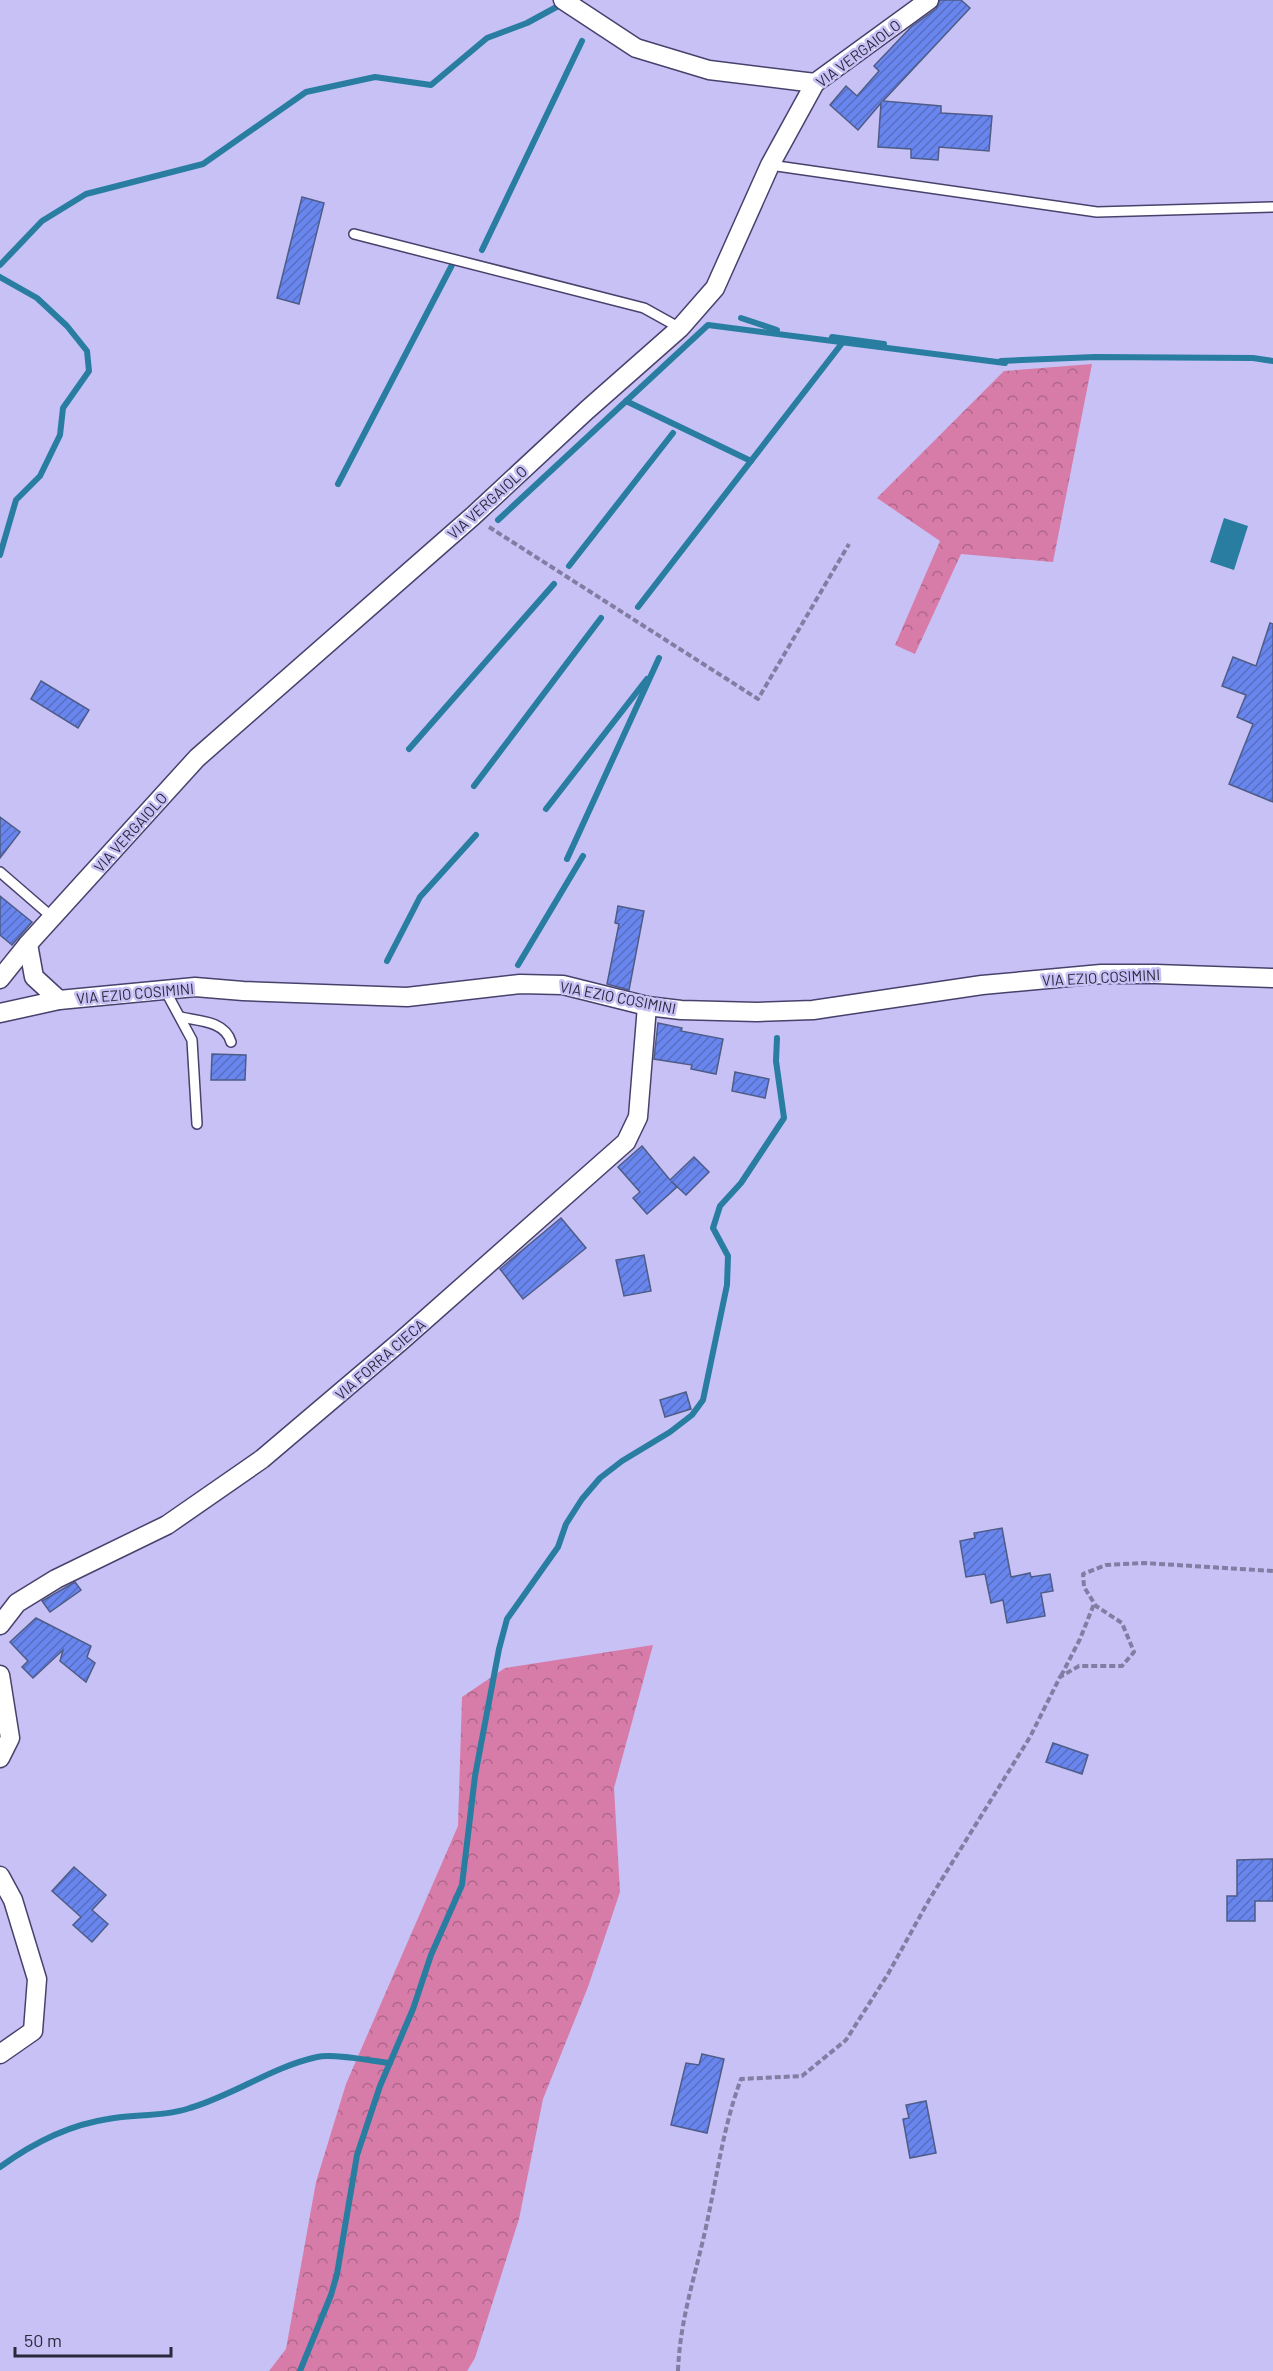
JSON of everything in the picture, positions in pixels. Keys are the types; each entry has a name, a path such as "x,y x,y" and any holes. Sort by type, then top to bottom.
{"street":[{"path":"563,0 636,48 709,70 815,83"},
{"name":"VIA VERGAIOLO","path":"0,978 52,917 197,758 473,516 587,410 680,328 715,288 770,165 815,83 928,0"},
{"path":"28,944 34,977 59,1000"},
{"name":"VIA EZIO COSIMINI","path":"0,1013 59,1000 195,987 407,997 520,984 563,985 647,1006 681,1010 735,1011 813,1010 982,985 1101,974 1273,978"},
{"name":"VIA FORRA CIECA","path":"0,1625 16,1603 66,1574 167,1525 262,1459 401,1341 626,1142 638,1117 647,1006"},
{"path":"0,1675 10,1738 0,1758"},
{"path":"0,1876 13,1900 37,1979 33,2031 0,2054"}],"lane":[{"path":"770,165 1097,212 1273,207"},
{"path":"354,234 644,308 680,328"},
{"path":"0,872 52,917"},
{"path":"165,990 192,1040 198,1124"},
{"path":"180,1017 221,1027 228,1034 231,1042"}],"path":[{"path":"473,516 758,699 849,544"},
{"path":"1060,1677 1079,1666 1122,1666 1134,1652 1122,1623 1094,1603 1084,1587 1083,1574 1106,1565 1144,1563 1273,1571"},
{"path":"678,2371 679,2339 685,2308 704,2237 729,2111 741,2079 802,2076 846,2040 1030,1737 1080,1639 1094,1603"}],"green space":[{"path":"1092,364 1053,562 961,554 915,654 895,645 940,541 877,498 1004,371"},
{"path":"653,1645 614,1788 620,1892 588,1987 543,2099 519,2219 475,2358 467,2371 269,2371 286,2349 316,2182 346,2084 458,1826 462,1697 505,1668"}],"water":[{"path":"1224,518 1248,526 1234,570 1210,562"}],"building":[{"path":"940,0 961,0 970,8 883,101 941,106 941,113 992,116 989,151 939,147 938,160 911,158 911,149 878,147 881,103 858,130 830,105 846,86 857,96 879,71 874,66 911,27 936,9"},
{"path":"302,197 324,203 299,304 277,298"},
{"path":"1270,623 1273,624 1273,802 1229,784 1253,724 1237,717 1246,695 1222,686 1233,657 1256,666"},
{"path":"41,681 89,710 78,728 31,699"},
{"path":"0,817 20,832 0,858"},
{"path":"0,896 32,922 12,945 0,935"},
{"path":"618,906 644,911 629,990 607,984 619,924 615,923"},
{"path":"658,1023 682,1028 681,1031 723,1039 716,1074 691,1069 692,1065 654,1059"},
{"path":"212,1054 246,1055 245,1080 211,1080"},
{"path":"735,1072 769,1079 765,1098 732,1091"},
{"path":"642,1146 670,1180 694,1157 709,1172 686,1195 671,1181 677,1187 647,1214 633,1198 640,1192 618,1167"},
{"path":"561,1218 586,1248 523,1299 500,1269"},
{"path":"644,1255 651,1291 624,1296 616,1260"},
{"path":"686,1392 691,1409 665,1417 660,1400"},
{"path":"1002,1528 1011,1577 1030,1573 1031,1577 1050,1574 1053,1591 1041,1593 1045,1616 1007,1623 1003,1600 991,1603 985,1574 966,1577 960,1541 975,1538 974,1533"},
{"path":"75,1582 81,1590 50,1612 42,1601"},
{"path":"36,1618 91,1646 87,1657 95,1663 86,1682 60,1661 63,1650 33,1678 22,1667 28,1661 10,1642"},
{"path":"1053,1743 1088,1755 1082,1774 1046,1762"},
{"path":"1273,1859 1273,1901 1255,1901 1255,1921 1227,1921 1227,1896 1237,1896 1237,1860"},
{"path":"74,1867 106,1895 92,1910 108,1924 92,1942 73,1925 81,1917 52,1891"},
{"path":"702,2054 724,2059 707,2133 671,2125 686,2063 699,2065"},
{"path":"926,2101 936,2153 910,2158 903,2119 909,2118 906,2105"}],"waterway":[{"path":"0,265 42,221 86,194 203,164 306,92 375,77 431,85 487,38 527,23 562,4"},
{"path":"482,250 582,41"},
{"path":"338,484 452,265"},
{"path":"0,277 37,298 67,326 87,351 89,371 63,408 60,435 40,476 16,500 0,555"},
{"path":"741,318 777,330"},
{"path":"498,520 708,325 1005,363"},
{"path":"832,337 884,344"},
{"path":"638,607 843,342"},
{"path":"1001,361 1095,357 1253,358 1273,361"},
{"path":"626,401 751,461"},
{"path":"569,566 673,433"},
{"path":"409,749 554,584"},
{"path":"474,786 601,618"},
{"path":"567,859 659,658"},
{"path":"546,809 647,679"},
{"path":"387,961 420,897 476,835"},
{"path":"518,965 583,856"},
{"path":"300,2371 331,2295 337,2274 357,2155 380,2086 413,2009 431,1955 462,1885 475,1776 499,1649 507,1619 558,1547 566,1524 582,1499 600,1478 622,1461 670,1432 692,1415 703,1400 727,1285 728,1256 713,1228 720,1206 741,1183 784,1118 776,1061 777,1038"},
{"path":"0,2167 25,2150 65,2130 118,2117 170,2113 190,2108 284,2067 317,2057 342,2057 390,2063"}]}
